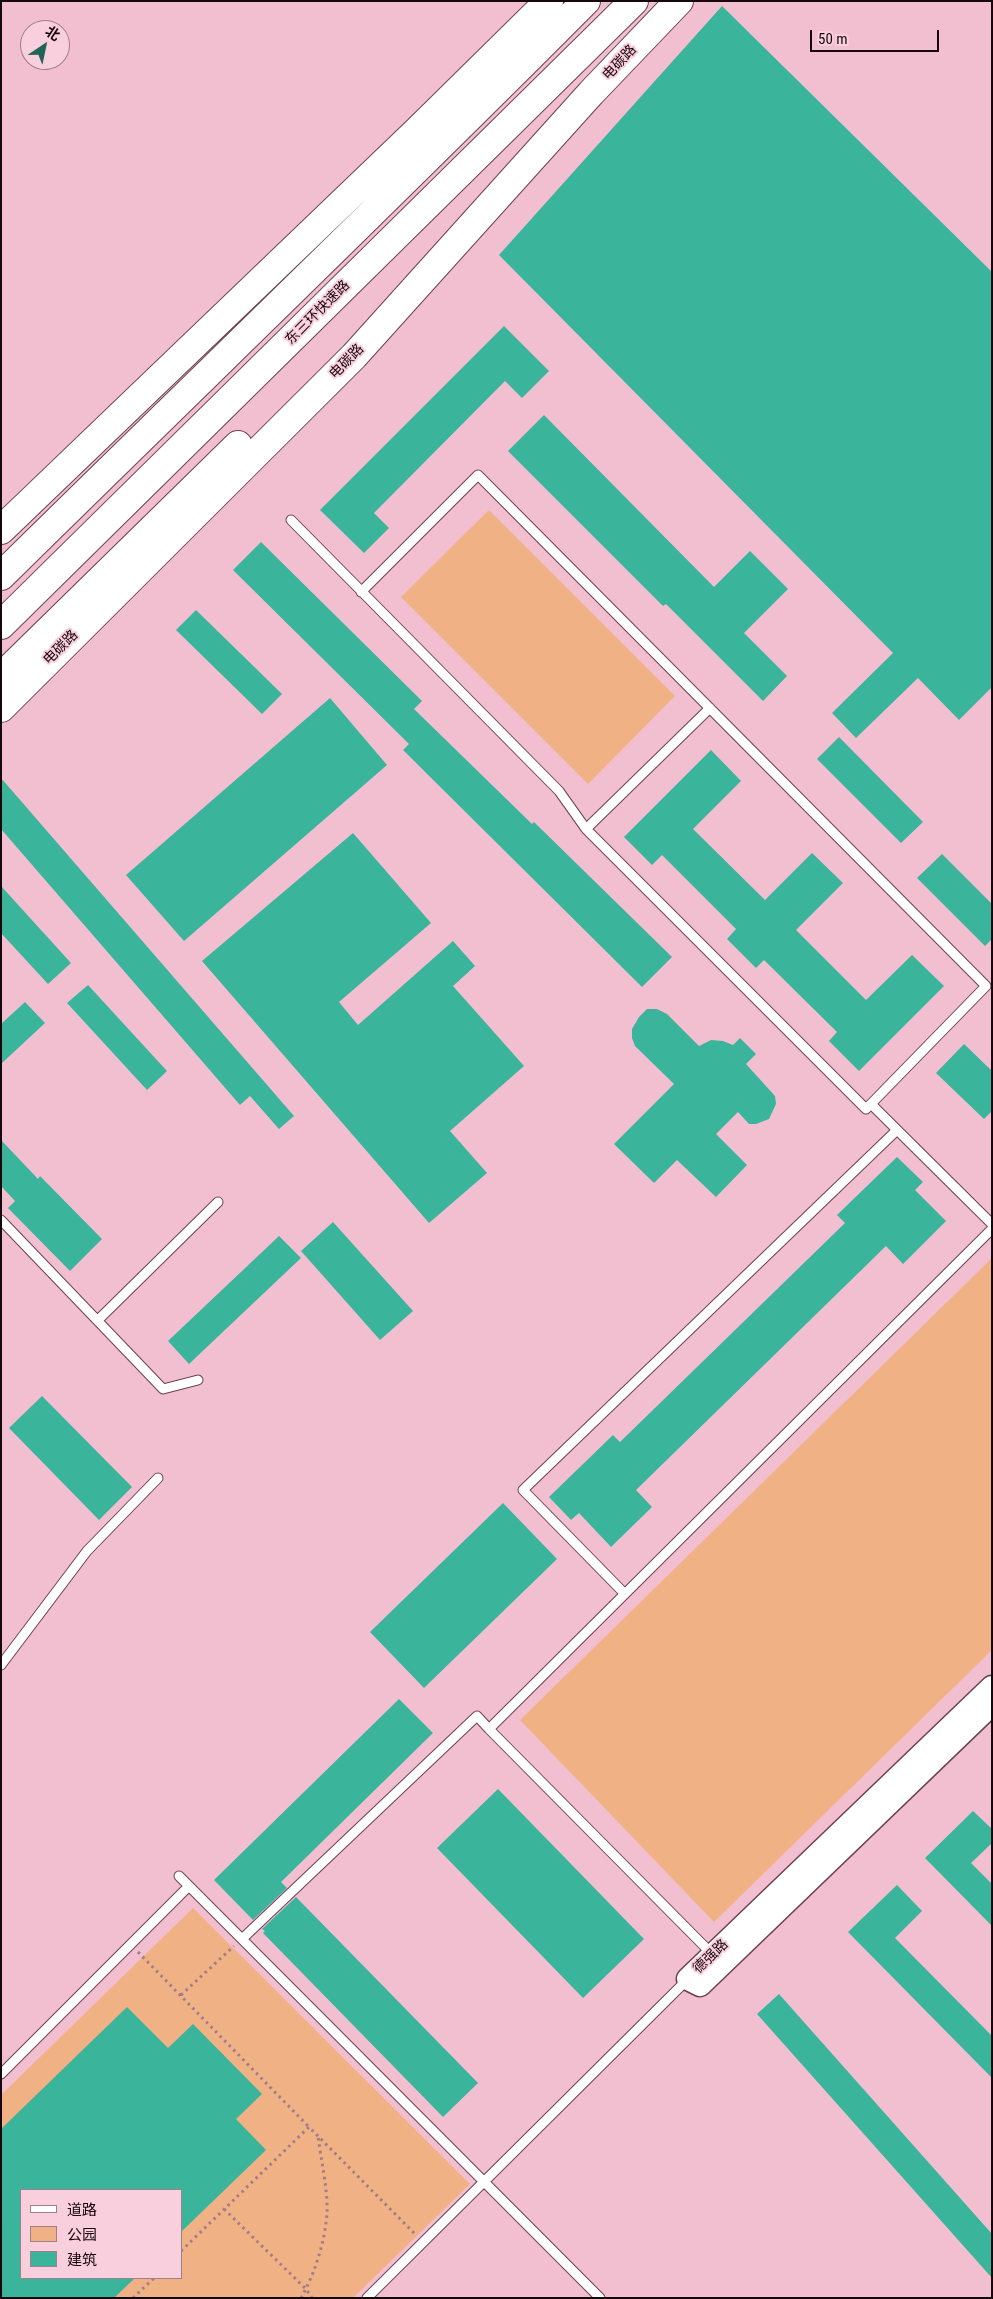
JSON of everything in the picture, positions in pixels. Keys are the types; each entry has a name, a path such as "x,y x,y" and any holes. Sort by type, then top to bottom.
{"highway":[{"path":"1,530 418,130 549,1"},
{"path":"1,576 237,343 423,164 586,1"},
{"name":"东三环快速路","path":"1,625 634,1"},
{"name":"电碳路","path":"1,708 354,356 591,93 678,1"},
{"path":"1,676 278,406 591,93"},
{"path":"1,552 164,390 242,298"}],"street":[{"name":"德强路","path":"992,1687 688,1979 700,1985 992,1704"}],"lane":[{"path":"291,520 361,592 559,791 586,829 866,1109 986,986 478,474 361,592"},
{"path":"586,829 710,708"},
{"path":"871,1104 992,1224"},
{"path":"625,1594 523,1490 897,1130"},
{"path":"98,1320 218,1202"},
{"path":"1,1220 163,1388 198,1380"},
{"path":"489,1729 992,1229"},
{"path":"1,1665 87,1551 158,1478"},
{"path":"242,1939 477,1716 713,1955"},
{"path":"179,1876 600,2298"},
{"path":"1,2074 188,1886"},
{"path":"367,2298 688,1979"}],"path":[{"path":"181,1995 242,1939"},
{"path":"131,1944 423,2242"},
{"path":"182,2250 309,2127"},
{"path":"301,2298 311,2280 321,2248 327,2213 318,2135"},
{"path":"224,2209 306,2289 312,2298"},
{"path":"134,2298 153,2279"}],"green space":[{"path":"489,510 675,696 588,784 401,597"},
{"path":"992,1258 992,1650 714,1922 520,1720"},
{"path":"193,1908 470,2184 353,2298 1,2298 1,2095"}],"building":[{"path":"722,6 992,272 992,687 959,720 918,678 856,738 832,713 893,653 499,255"},
{"path":"504,326 549,371 522,398 505,381 374,513 389,528 364,553 320,510"},
{"path":"544,415 714,587 750,551 788,589 744,633 787,676 763,701 666,604 663,606 508,451"},
{"path":"261,542 422,701 414,709 532,824 534,822 672,957 642,987 403,750 409,744 233,570"},
{"path":"196,610 282,694 262,714 176,630"},
{"path":"330,698 387,765 184,941 126,875"},
{"path":"839,737 923,822 901,843 817,759"},
{"path":"711,750 741,781 693,829 765,900 812,853 843,883 796,930 866,1000 912,955 944,986 859,1071 829,1041 837,1032 764,960 756,968 727,939 736,929 662,855 652,865 624,837"},
{"path":"1,778 294,1116 279,1129 250,1096 240,1105 1,829"},
{"path":"353,833 431,923 339,1002 358,1025 453,941 475,966 453,986 524,1066 450,1131 487,1173 429,1223 202,961"},
{"path":"942,854 992,904 992,939 985,946 917,878"},
{"path":"1,886 71,963 48,984 1,933"},
{"path":"88,985 167,1071 147,1090 67,1003"},
{"path":"25,1002 45,1023 1,1064 1,1024"},
{"path":"647,1009 657,1009 667,1014 699,1046 711,1040 723,1041 733,1045 740,1038 756,1054 746,1064 775,1096 776,1104 769,1119 756,1124 749,1124 738,1112 716,1134 747,1165 716,1197 677,1160 654,1183 614,1144 674,1084 635,1046 632,1038 632,1029 639,1017"},
{"path":"964,1044 992,1071 992,1111 984,1119 936,1073"},
{"path":"1,1140 38,1179 40,1176 102,1239 70,1271 8,1208 15,1201 1,1186"},
{"path":"897,1157 923,1182 915,1190 946,1221 903,1264 886,1246 636,1490 652,1507 611,1547 579,1513 571,1520 549,1497 613,1435 620,1442 845,1223 837,1215"},
{"path":"333,1222 413,1311 380,1340 301,1251"},
{"path":"279,1236 301,1258 189,1364 168,1341"},
{"path":"42,1396 132,1487 99,1520 9,1428"},
{"path":"503,1503 557,1559 424,1688 370,1632"},
{"path":"399,1699 433,1733 281,1882 287,1888 253,1920 214,1880"},
{"path":"498,1789 644,1939 583,1998 437,1848"},
{"path":"973,1811 992,1829 992,1843 971,1863 992,1884 992,1926 925,1858"},
{"path":"897,1885 922,1911 895,1938 992,2036 992,2078 848,1932"},
{"path":"296,1897 478,2083 443,2117 263,1933 265,1931 262,1929"},
{"path":"779,1994 992,2234 992,2278 757,2014"},
{"path":"127,2007 168,2048 193,2024 262,2094 236,2119 266,2150 182,2231 182,2189 20,2189 20,2279 134,2279 114,2298 1,2298 1,2129"}]}
